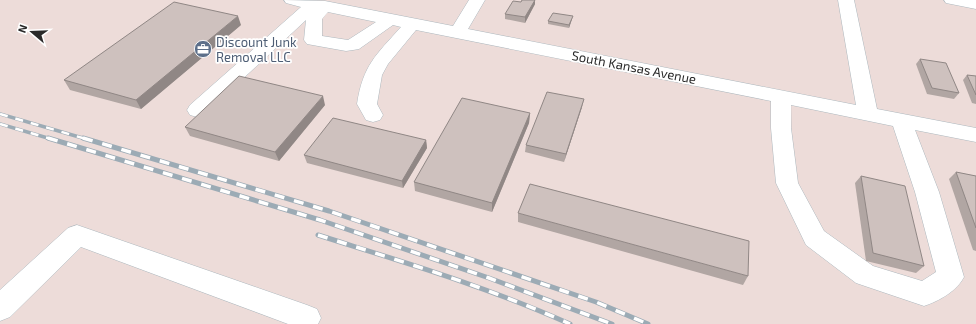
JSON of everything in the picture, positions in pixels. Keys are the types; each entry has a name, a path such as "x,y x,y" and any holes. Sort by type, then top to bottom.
{"street":[{"name":"South Kansas Avenue","path":"292,0 976,135"},
{"path":"458,32 477,0"},
{"path":"846,0 868,113"},
{"path":"952,0 976,4"},
{"path":"319,5 314,18 313,40 346,46 353,45 391,19"},
{"path":"197,110 319,5"},
{"path":"373,115 367,104 373,74 380,62 413,23"},
{"path":"781,96 780,128 787,183 815,238 865,275 924,294 951,277 926,192 901,120"},
{"path":"0,308 77,235 307,318 303,324"}],"building":[{"path":"522,0 535,0 525,17 505,14 513,1 521,2"},
{"path":"174,2 238,16 136,100 64,80"},
{"path":"553,13 573,16 569,25 548,21"},
{"path":"920,59 946,63 959,93 932,88"},
{"path":"967,75 976,76 976,95"},
{"path":"239,76 323,96 275,152 185,127"},
{"path":"547,92 584,99 566,154 526,145"},
{"path":"462,98 530,113 492,203 414,182"},
{"path":"333,118 426,140 402,181 304,155"},
{"path":"956,172 976,176 976,228"},
{"path":"861,176 905,186 924,266 873,253"},
{"path":"530,184 749,241 748,276 518,213"}],"railway":[{"path":"0,114 86,139"},
{"path":"0,124 51,139"},
{"path":"48,138 320,220 489,278 612,324"},
{"path":"83,138 329,211 596,302 648,324"},
{"path":"318,235 477,287 508,298 570,324"}],"place":[{"name":"Discount Junk Removal LLC","path":"203,49"}]}
